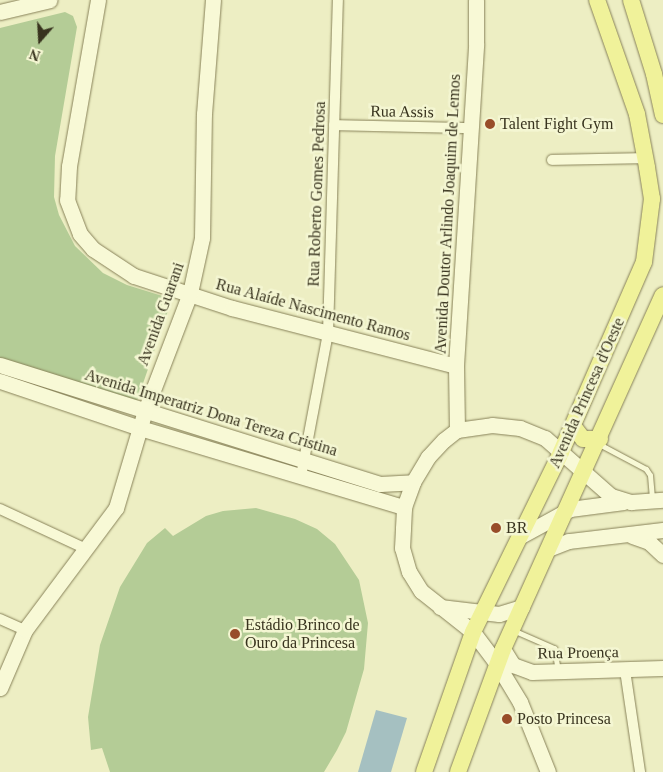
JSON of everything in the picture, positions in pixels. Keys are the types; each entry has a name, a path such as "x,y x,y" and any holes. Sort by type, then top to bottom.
{"main road":[{"path":"0,12 50,0"},
{"name":"Rua Alaíde Nascimento Ramos","path":"98,0 69,166 67,200 72,218 93,250 134,276 232,308 456,366"},
{"name":"Avenida Guarani","path":"0,688 25,630 46,598 116,508 145,411 190,293 202,238 204,114 213,0"},
{"name":"Avenida Doutor Arlindo Joaquim de Lemos","path":"457,430 456,366 469,128 476,44 476,0"},
{"name":"Avenida Princesa d'Oeste","path":"424,772 482,611 561,452 644,262 652,199 645,158 637,114 597,0"},
{"path":"631,0 654,74 663,115"},
{"name":"Avenida Princesa d'Oeste","path":"458,772 511,629 585,472 663,295"},
{"name":"Avenida Imperatriz Dona Tereza Cristina","path":"0,365 380,484 413,482"},
{"name":"Avenida Imperatriz Dona Tereza Cristina","path":"0,381 140,428 404,507"},
{"path":"548,772 500,656 473,632 438,607 422,591 409,572 402,548 404,507 413,482 428,457 457,430 492,425 520,428 545,438 611,496 631,502"},
{"path":"573,426 583,439 599,441"},
{"path":"518,536 566,511 631,502 658,501"},
{"path":"548,549 569,541 663,530"},
{"path":"628,535 649,542 663,555"},
{"path":"438,607 508,613 522,607"},
{"name":"Rua Proença","path":"500,656 513,665 532,672 663,668"},
{"path":"515,694 521,681 532,672"}],"street":[{"name":"Rua Roberto Gomes Pedrosa","path":"301,476 328,333 338,0"},
{"name":"Rua Assis","path":"334,125 469,128"},
{"path":"552,160 645,158"},
{"path":"0,509 86,549"},
{"path":"0,619 25,630"},
{"path":"625,670 640,772"}],"lane":[{"path":"599,441 646,469 650,475 658,501"},
{"path":"511,629 554,648 558,671"}],"green space":[{"path":"65,12 73,16 77,27 55,156 54,197 59,215 75,246 103,273 127,285 172,299 137,401 0,359 0,28"},
{"name":"Estádio Brinco de Ouro da Princesa","path":"256,508 295,519 317,529 335,544 359,580 368,623 364,669 346,732 337,750 324,772 110,772 102,748 91,750 88,717 100,645 120,587 147,543 165,528 173,536 206,516 223,511"}],"water":[{"path":"376,710 407,718 391,772 358,772"}],"place":[{"name":"Talent Fight Gym","path":"490,124"},
{"name":"BR","path":"496,528"},
{"name":"Estádio Brinco de Ouro da Princesa","path":"235,634"},
{"name":"Posto Princesa","path":"507,719"}]}
